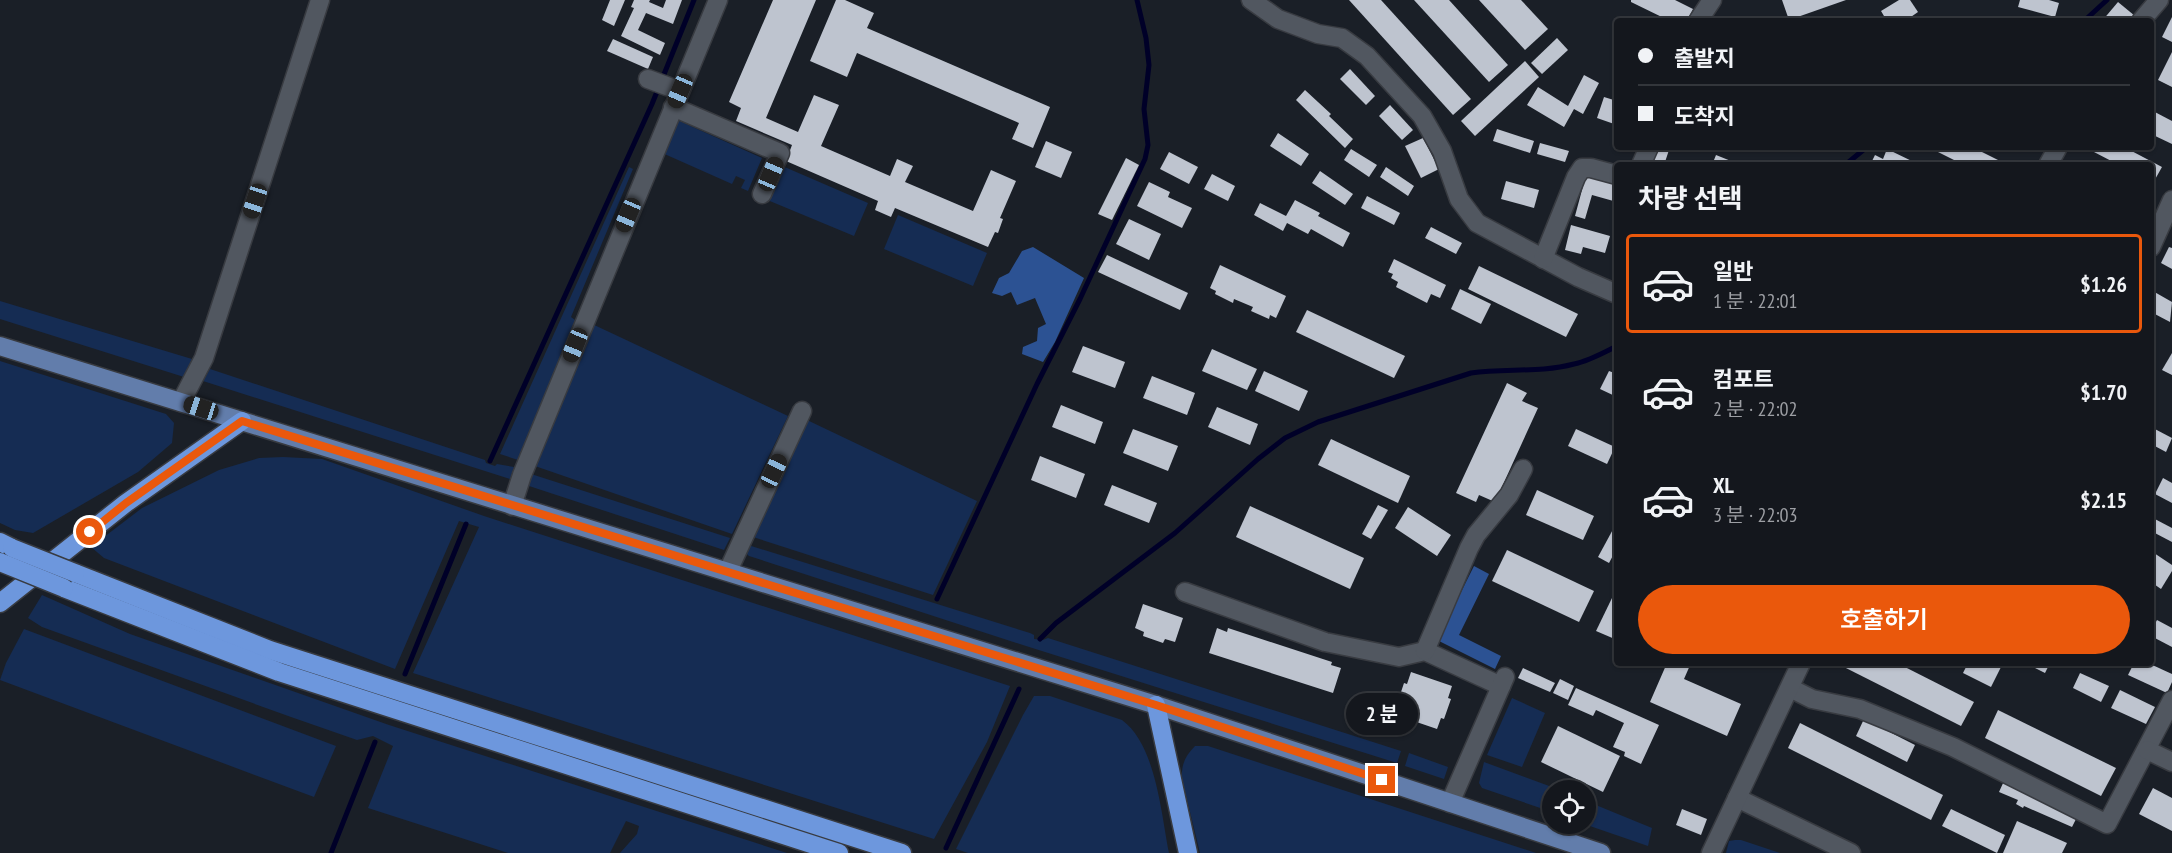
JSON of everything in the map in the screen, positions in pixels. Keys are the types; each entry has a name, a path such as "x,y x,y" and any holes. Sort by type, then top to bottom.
{"highway":[{"path":"0,603 126,503 242,421"},
{"path":"6,545 270,650 902,853"},
{"path":"0,562 279,672 839,853"},
{"path":"1156,705 1188,853"}],"main road":[{"path":"0,346 1156,705 1601,853"}],"street":[{"path":"181,402 204,358 320,0"},
{"path":"512,506 664,89 718,0"},
{"path":"1251,0 1278,19 1318,34 1342,38 1367,56 1422,117 1442,151 1459,200 1477,223 1543,259 1614,293"},
{"path":"1700,18 1712,0"},
{"path":"2144,18 2159,0"},
{"path":"664,89 780,153 762,194"},
{"path":"1543,259 1581,168 1614,173"},
{"path":"2154,239 2165,210"},
{"path":"728,571 802,411"},
{"path":"1425,651 1469,548 1476,535 1509,495 1523,469"},
{"path":"1185,592 1325,642 1399,657 1425,651 1503,682 1450,803"},
{"path":"1711,853 1800,666"},
{"path":"1790,688 1812,699 1860,709 1953,747 2107,824 2172,700"},
{"path":"2147,750 2172,762"},
{"path":"1737,798 1851,853"}],"shaded area":[{"path":"675,119 762,158 748,191 741,188 745,180 736,176 732,184 660,152"},
{"path":"780,165 868,203 854,236 765,199"},
{"path":"629,167 633,169 571,317 575,320 518,460 500,454"},
{"path":"898,215 987,253 973,286 884,249"},
{"path":"1033,247 1084,278 1055,342 1043,362 1022,354 1023,347 1037,341 1038,328 1046,324 1035,298 1017,305 1011,292 1002,296 992,293 999,278 1009,273 1022,251"},
{"path":"0,301 192,359 184,377 0,319"},
{"path":"590,323 788,416 732,534 532,465"},
{"path":"0,361 166,414 174,423 172,443 138,472 33,533 15,530 0,523"},
{"path":"210,369 485,460 486,463 495,466 497,464 514,467 510,479 203,381"},
{"path":"807,420 977,501 933,595 753,537"},
{"path":"259,458 322,459 484,516 1010,686 987,742 934,839 413,673 479,527 459,521 395,669 104,558 91,547 142,508 219,470"},
{"path":"528,473 730,538 724,550 529,486 526,480"},
{"path":"748,545 1030,633 1034,635 1034,639 1048,638 1401,751 1397,763 1026,646 749,556 746,553"},
{"path":"1474,566 1489,574 1459,635 1501,656 1495,669 1437,640"},
{"path":"42,595 130,634 389,725 787,853 620,853 637,834 639,826 626,821 610,853 508,853 368,808 393,746 373,736 357,740 42,627 28,618"},
{"path":"24,629 336,746 314,797 0,680 6,663"},
{"path":"1034,696 1050,696 1122,720 1133,731 1150,763 1160,800 1169,853 968,853 956,849"},
{"path":"1512,698 1545,713 1522,767 1487,755"},
{"path":"1195,746 1208,746 1536,853 1200,853 1182,779 1184,761"},
{"path":"1409,753 1448,767 1444,779 1405,766"},
{"path":"1484,762 1542,783 1542,809 1482,788 1479,783"},
{"path":"1596,805 1652,828 1648,846 1596,828"},
{"path":"1735,840 1780,853 1726,853 1729,841"}],"building":[{"path":"610,0 625,0 614,26 602,20"},
{"path":"634,0 650,0 649,2 663,8 666,0 682,0 673,24 646,13 638,30 665,43 660,55 621,36 634,8 631,7"},
{"path":"773,0 816,0 766,118 798,132 814,95 839,105 821,146 890,176 897,159 913,166 905,182 973,211 991,170 1016,181 1000,218 1003,219 998,233 995,232 988,247 895,208 891,217 875,210 878,201 786,161 792,145 736,121 741,108 729,102"},
{"path":"836,0 845,0 874,13 867,28 1050,107 1033,148 1012,139 1019,123 857,53 847,77 810,61"},
{"path":"1349,0 1381,0 1471,99 1453,115"},
{"path":"1414,0 1449,0 1508,65 1489,82"},
{"path":"1479,0 1521,0 1548,29 1525,50"},
{"path":"1631,0 1675,0 1693,9 1688,18 1664,18"},
{"path":"1782,0 1846,0 1795,18 1788,18"},
{"path":"1899,0 1910,0 1918,12 1909,18 1885,18 1881,11"},
{"path":"2020,0 2049,0 2059,3 2055,17 2018,7"},
{"path":"2118,2 2135,16 2133,18 2105,18"},
{"path":"2172,17 2172,42 2162,37"},
{"path":"1557,38 1568,50 1542,74 1531,63"},
{"path":"613,39 653,57 648,69 607,51"},
{"path":"2172,52 2172,87 2158,80"},
{"path":"1525,61 1539,77 1475,136 1461,121"},
{"path":"1350,69 1375,96 1366,105 1340,79"},
{"path":"1584,75 1599,83 1583,114 1574,109 1564,127 1527,105 1538,87 1568,106"},
{"path":"1305,90 1353,139 1345,148 1296,100"},
{"path":"1604,97 1614,100 1614,124 1597,118"},
{"path":"1390,105 1413,130 1402,140 1379,116"},
{"path":"2154,112 2172,121 2172,144 2154,135"},
{"path":"1497,129 1534,141 1530,153 1493,141"},
{"path":"1278,133 1309,154 1301,166 1270,146"},
{"path":"1423,138 1439,169 1421,178 1405,146"},
{"path":"1046,141 1072,152 1061,178 1035,167"},
{"path":"1540,143 1569,151 1565,162 1537,154"},
{"path":"1351,149 1377,165 1369,177 1344,160"},
{"path":"1654,150 1669,150 1665,162 1651,162"},
{"path":"1887,150 1889,150 1914,162 1872,162 1875,155 1883,159"},
{"path":"1939,150 1978,150 2002,162 1958,162 1938,152"},
{"path":"2095,150 2130,150 2152,162 2113,162 2094,152"},
{"path":"1169,152 1198,167 1189,184 1160,169"},
{"path":"1716,155 1734,162 1713,162"},
{"path":"1126,158 1139,165 1112,220 1098,214"},
{"path":"2154,163 2162,167 2154,181"},
{"path":"1386,167 1414,186 1408,196 1380,177"},
{"path":"1320,171 1353,194 1345,205 1312,183"},
{"path":"1212,174 1235,186 1228,201 1204,189"},
{"path":"1586,175 1614,183 1614,201 1592,195 1585,219 1575,216"},
{"path":"1506,181 1539,190 1534,208 1501,199"},
{"path":"1149,182 1170,192 1168,197 1192,208 1182,228 1137,206"},
{"path":"1367,196 1400,213 1394,225 1361,208"},
{"path":"1295,200 1320,213 1318,216 1350,233 1343,247 1311,229 1308,234 1287,223 1283,231 1254,215 1260,203 1286,216"},
{"path":"1129,219 1161,234 1149,260 1116,244"},
{"path":"1571,225 1610,236 1605,253 1583,247 1581,254 1565,250"},
{"path":"1431,227 1462,243 1456,254 1425,238"},
{"path":"2169,247 2172,248 2172,269 2161,263"},
{"path":"1107,255 1188,293 1180,310 1098,272"},
{"path":"1394,259 1446,285 1440,298 1431,294 1427,303 1396,287 1398,282 1391,278 1393,274 1388,272"},
{"path":"1220,265 1286,296 1276,318 1270,315 1269,319 1251,311 1253,307 1234,299 1233,303 1215,294 1216,291 1210,288"},
{"path":"1479,266 1578,314 1566,337 1468,289"},
{"path":"1460,289 1491,304 1481,324 1451,309"},
{"path":"2154,292 2172,302 2170,322 2154,314"},
{"path":"1307,310 1405,356 1394,378 1296,332"},
{"path":"1083,346 1125,362 1115,388 1072,372"},
{"path":"1212,349 1257,369 1247,390 1202,371"},
{"path":"2172,353 2172,375 2162,370"},
{"path":"1264,371 1308,391 1299,411 1255,391"},
{"path":"1609,371 1614,373 1614,396 1600,389"},
{"path":"1152,376 1195,393 1187,415 1143,398"},
{"path":"1507,383 1527,393 1522,401 1538,408 1495,502 1479,495 1476,502 1456,493"},
{"path":"1061,405 1103,422 1095,444 1052,427"},
{"path":"1217,407 1258,424 1250,445 1208,427"},
{"path":"1133,429 1178,446 1168,471 1123,453"},
{"path":"1576,429 1614,447 1614,449 1607,464 1568,446"},
{"path":"2154,429 2172,438 2166,452 2154,446"},
{"path":"1331,439 1410,476 1398,503 1318,465"},
{"path":"1040,456 1085,474 1076,498 1031,480"},
{"path":"2163,478 2172,483 2172,503 2155,494"},
{"path":"1112,485 1157,503 1149,523 1104,505"},
{"path":"1537,490 1594,516 1583,540 1526,515"},
{"path":"1378,505 1388,510 1371,539 1362,534"},
{"path":"1250,506 1364,558 1350,589 1236,537"},
{"path":"1408,507 1451,535 1437,556 1395,528"},
{"path":"2154,519 2172,528 2172,542 2154,533"},
{"path":"1614,528 1614,554 1609,563 1598,557"},
{"path":"1507,550 1594,591 1579,622 1492,581"},
{"path":"2154,553 2172,565 2172,571 2161,589 2154,584"},
{"path":"1612,598 1614,599 1614,639 1596,631"},
{"path":"1143,604 1183,618 1175,642 1165,639 1163,643 1143,636 1144,632 1135,628"},
{"path":"2157,620 2172,628 2172,647 2154,638 2154,626"},
{"path":"1217,628 1227,632 1228,628 1332,662 1331,665 1341,668 1333,693 1209,653"},
{"path":"1666,666 1690,666 1684,679 1741,704 1727,736 1650,702"},
{"path":"1842,666 1903,666 1974,702 1961,726"},
{"path":"1966,666 2002,666 1991,687 1963,673"},
{"path":"2031,666 2048,666 2045,673"},
{"path":"2132,666 2154,666 2172,674 2172,682 2167,693 2128,675"},
{"path":"1523,668 1555,683 1550,692 1518,678"},
{"path":"1411,672 1452,686 1448,698 1451,699 1444,719 1441,718 1437,729 1396,715 1404,683 1407,684"},
{"path":"2080,673 2109,686 2101,702 2073,688"},
{"path":"1560,679 1574,686 1568,700 1553,693"},
{"path":"1576,688 1659,725 1641,764 1624,756 1625,752 1613,747 1624,723 1596,710 1593,716 1568,705"},
{"path":"2120,690 2155,707 2146,724 2111,708"},
{"path":"1998,710 2116,768 2101,796 1985,738"},
{"path":"1864,719 1915,745 1907,762 1856,736"},
{"path":"1800,723 1943,795 1931,820 1788,748"},
{"path":"1558,726 1620,756 1603,792 1596,789 1596,780 1578,780 1541,762"},
{"path":"2004,781 2079,813 2072,827 2016,804 2018,800 1999,792"},
{"path":"2153,788 2172,798 2172,831 2139,814"},
{"path":"1682,809 1707,819 1701,835 1676,825"},
{"path":"1951,809 2005,835 1997,853 1942,826"},
{"path":"2017,821 2067,843 2062,853 2003,853"}],"waterway":[{"path":"490,461 652,104 694,0"},
{"path":"937,599 1145,159 1148,145 1144,109 1149,65 1146,38 1137,0"},
{"path":"2087,18 2107,0"},
{"path":"1849,162 1863,150"},
{"path":"1040,639 1056,623 1175,533 1285,438 1318,422 1471,373 1561,367 1585,361 1614,347"},
{"path":"405,674 466,524"},
{"path":"946,848 1019,689"},
{"path":"331,853 375,742"}],"route":[{"path":"90,532 126,503 242,421 1156,705 1382,780"}]}
